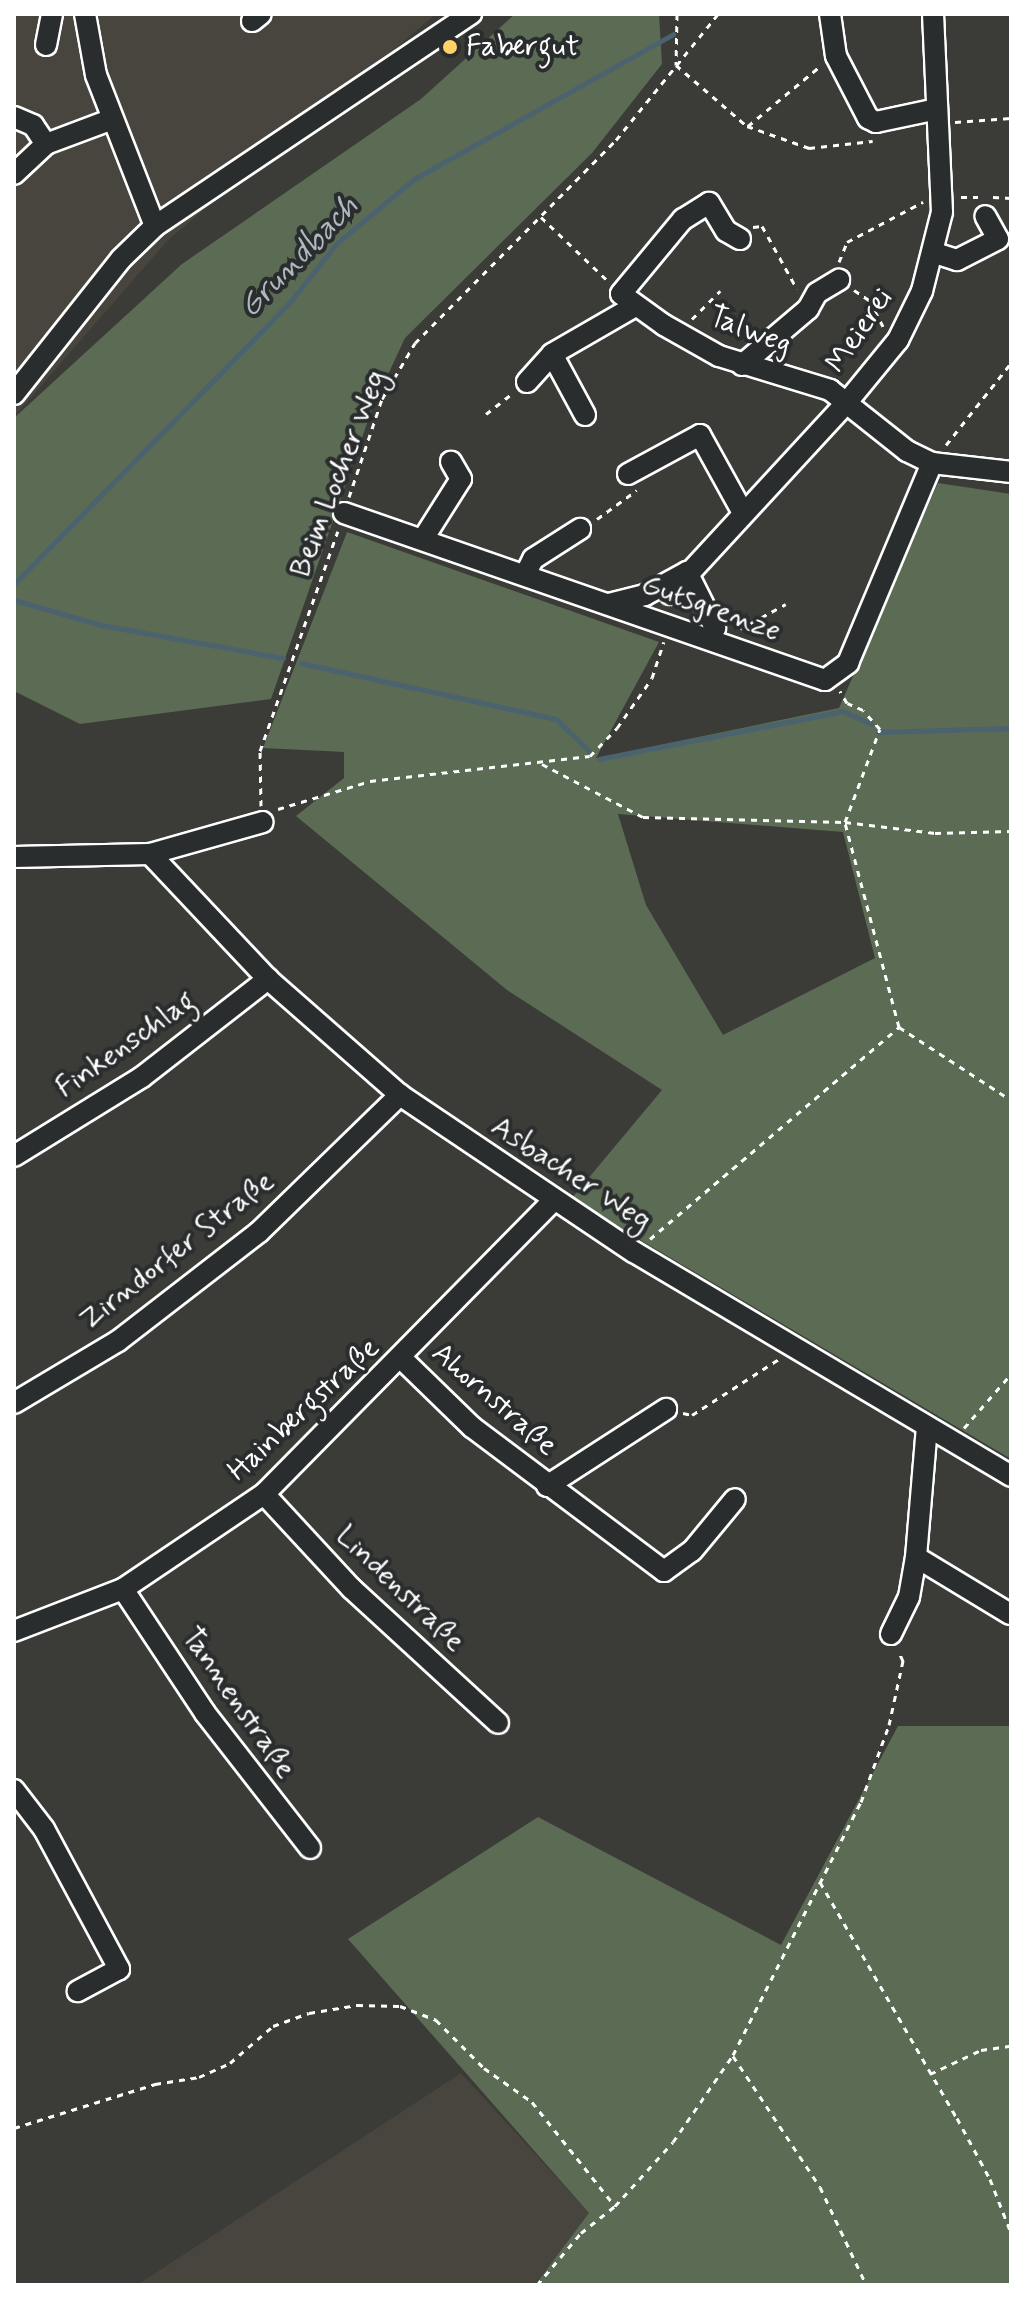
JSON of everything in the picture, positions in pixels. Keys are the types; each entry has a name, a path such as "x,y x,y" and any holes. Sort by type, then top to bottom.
{"street":[{"path":"46,45 52,14"},
{"path":"85,14 96,75 110,120 155,226"},
{"path":"14,394 121,259 155,226 471,14"},
{"path":"830,14 836,56 871,121 938,117"},
{"name":"Meierei","path":"670,594 687,572 848,401 898,340 935,253 942,196 933,14"},
{"path":"14,117 33,125 46,144"},
{"path":"14,174 46,144 110,120"},
{"path":"527,382 552,354 628,300 688,215 709,203 733,235"},
{"path":"935,253 957,260 998,239 985,216"},
{"path":"742,365 808,309 817,293 839,280"},
{"name":"Talweg","path":"628,300 677,334 742,365 830,390 848,401 907,451 932,463"},
{"path":"552,354 585,415"},
{"path":"628,474 700,435 743,513"},
{"path":"423,539 461,479 451,462"},
{"path":"833,678 848,663 932,463 1011,472"},
{"name":"Gutsgrenze","path":"344,513 526,573 670,626 716,635 818,678 833,678"},
{"path":"526,573 533,559 580,529"},
{"path":"687,572 716,635"},
{"name":"Meierei","path":"609,604 645,595 687,572"},
{"path":"14,857 150,854 263,822"},
{"name":"Asbacher Weg","path":"150,854 268,979 400,1095 553,1201 634,1252 1011,1476"},
{"name":"Finkenschlag","path":"14,1156 142,1077 268,979"},
{"name":"Zirndorfer Straße","path":"14,1403 118,1341 259,1232 400,1095"},
{"name":"Hainbergstraße","path":"14,1631 123,1589 264,1494 402,1359 553,1201"},
{"name":"Ahornstraße","path":"402,1359 472,1427 664,1571 692,1551 735,1499"},
{"name":"Ahornstraße","path":"547,1486 666,1409"},
{"path":"891,1634 909,1597 916,1557 927,1427"},
{"name":"Lindenstraße","path":"264,1494 352,1589 498,1723"},
{"path":"916,1557 1010,1614"},
{"name":"Tannenstraße","path":"123,1589 205,1713 310,1848"},
{"path":"14,1790 44,1829 119,1969 78,1991"}],"path":[{"path":"677,14 676,65 747,126 809,148 886,137"},
{"name":"Beim Locher Weg","path":"263,822 260,751 382,399 415,343 616,140 718,14"},
{"path":"747,126 799,80 836,56"},
{"path":"938,117 1011,118"},
{"path":"898,340 882,325 869,300 839,280 839,258 847,242 942,196 1011,198"},
{"path":"541,217 628,300"},
{"path":"733,235 762,226 808,309"},
{"path":"677,334 720,291"},
{"path":"932,463 1011,363"},
{"path":"486,414 527,382"},
{"path":"580,529 639,493 628,474"},
{"path":"716,635 786,604"},
{"path":"263,822 284,805 370,781 542,764 590,756 617,728 652,678 670,626"},
{"path":"833,678 847,703 863,710 880,729 845,822 899,1027 1011,1100"},
{"path":"542,764 643,817 845,822 935,833 1011,831"},
{"path":"634,1252 899,1027"},
{"path":"666,1409 692,1415 796,1348"},
{"path":"952,1442 1011,1374"},
{"path":"537,2285 581,2233 615,2206 673,2142 733,2055 861,1802 889,1725 903,1661 891,1634"},
{"path":"819,1881 990,2179 1011,2233"},
{"path":"14,2128 155,2084 199,2077 230,2063 273,2026 309,2013 357,2005 400,2006 436,2020 484,2068 532,2102 615,2206"},
{"path":"930,2074 981,2050 1011,2046"},
{"path":"733,2055 820,2187 864,2280"}],"shaded area":[{"path":"14,14 436,14 168,240 14,417"},
{"path":"461,2073 590,2214 534,2285 137,2285"}],"green space":[{"path":"515,14 659,14 662,64 592,153 405,338 372,409 271,699 80,724 14,691 14,418 182,264 421,99"},
{"path":"938,483 1011,494 1011,1459 571,1199 662,1090 507,990 296,816 344,778 344,752 263,748 347,532 659,642 596,758 839,708","holes":["618,814 843,832 875,958 723,1035 646,905"]},
{"path":"898,1726 1011,1726 1011,2285 535,2285 589,2213 348,1939 538,1817 781,1945"}],"waterway":[{"name":"Grundbach","path":"14,584 290,302 337,243 414,179 673,34"},
{"path":"14,600 101,625 283,658"},
{"path":"301,663 556,719 589,751"},
{"path":"599,759 843,711 871,724"},
{"path":"878,732 1011,728"}],"place":[{"name":"Fabergut","path":"450,47"}]}
